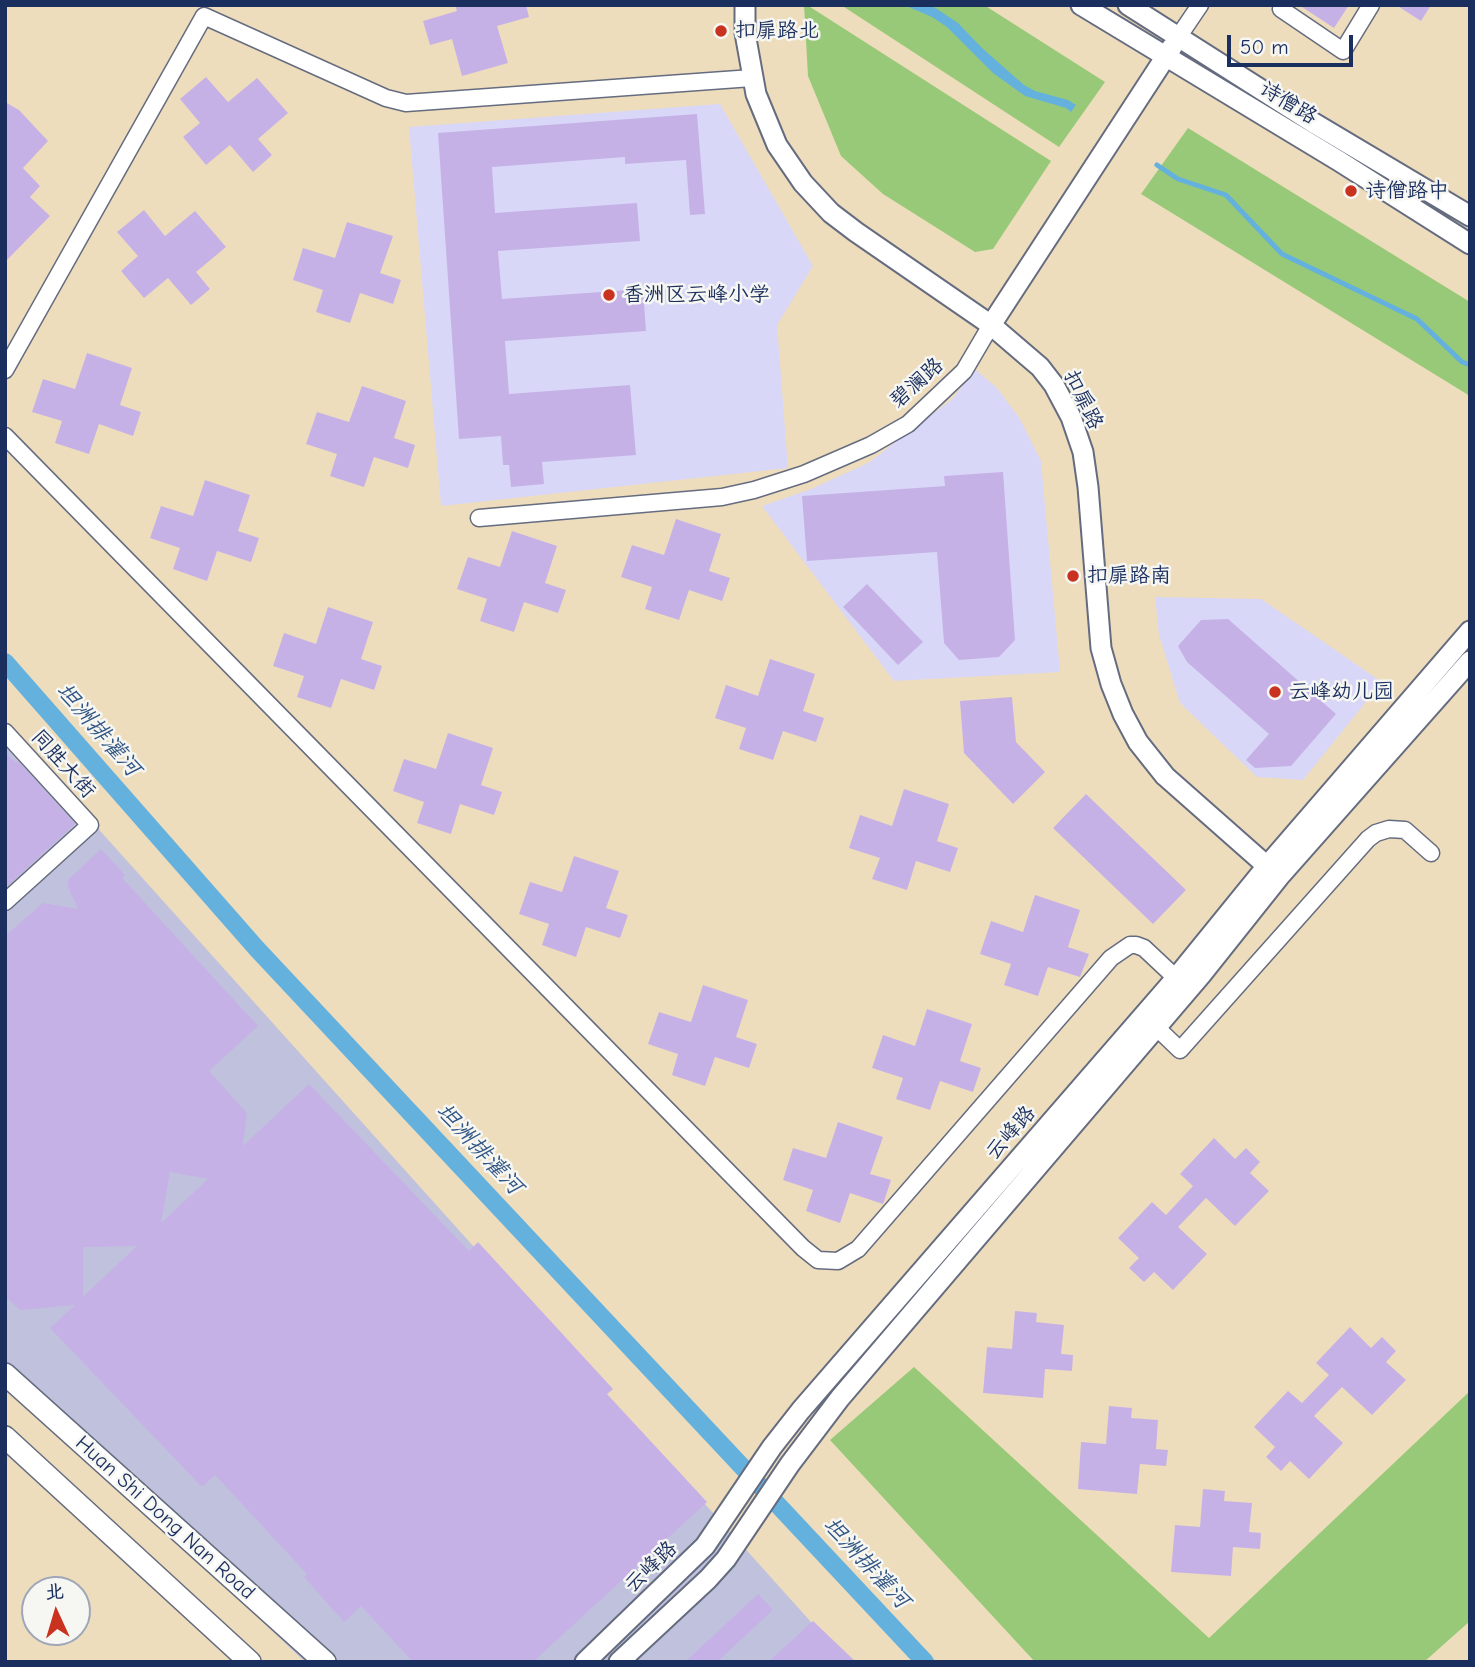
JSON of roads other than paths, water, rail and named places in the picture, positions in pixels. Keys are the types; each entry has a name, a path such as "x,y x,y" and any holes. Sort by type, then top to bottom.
{"main road":[{"name":"Huan Shi Dong Nan Road","path":"5,1374 326,1662"},
{"path":"5,1437 250,1662"}],"street":[{"name":"扣扉路","path":"745,5 745,33 752,78 766,122 777,145 815,197 856,232 991,325 1040,367 1064,402 1078,435 1088,487 1101,648 1108,676 1123,714 1165,776 1273,872"},
{"name":"诗僧路","path":"1081,5 1339,161 1470,244"},
{"name":"诗僧路","path":"1128,5 1312,122 1470,216"},
{"name":"碧澜路","path":"479,518 722,497 754,490 803,474 871,445 908,424 964,371 991,325 1200,5"},
{"path":"1281,9 1343,51 1371,5"},
{"path":"5,370 204,16 386,98 406,103 752,78"},
{"path":"5,436 803,1248 818,1260 838,1261 858,1249 1111,958 1130,945 1136,945 1144,948 1176,978"},
{"name":"云峰路","path":"619,1662 726,1559 790,1464 823,1421 1156,1027 1273,872 1470,631"},
{"name":"云峰路","path":"584,1662 705,1546 772,1447 801,1410 1176,978 1470,662"},
{"name":"同胜大街","path":"5,732 90,825 5,902"},
{"path":"1156,1027 1180,1051 1376,832 1390,828 1405,830 1431,853"}],"water":[{"path":"904,5 931,5 958,23 1024,85 1076,105 1071,112 1066,108 1025,96 993,73 947,27"}],"waterway":[{"path":"1157,165 1178,179 1226,195 1282,254 1417,319 1462,362 1470,365"},
{"name":"坦洲排灌河","path":"5,662 257,949 925,1662"}],"place":[{"name":"扣扉路北","path":"721,31"},
{"name":"诗僧路中","path":"1351,191"},
{"name":"香洲区云峰小学","path":"609,295"},
{"name":"扣扉路南","path":"1073,576"},
{"name":"云峰幼儿园","path":"1275,692"}]}
